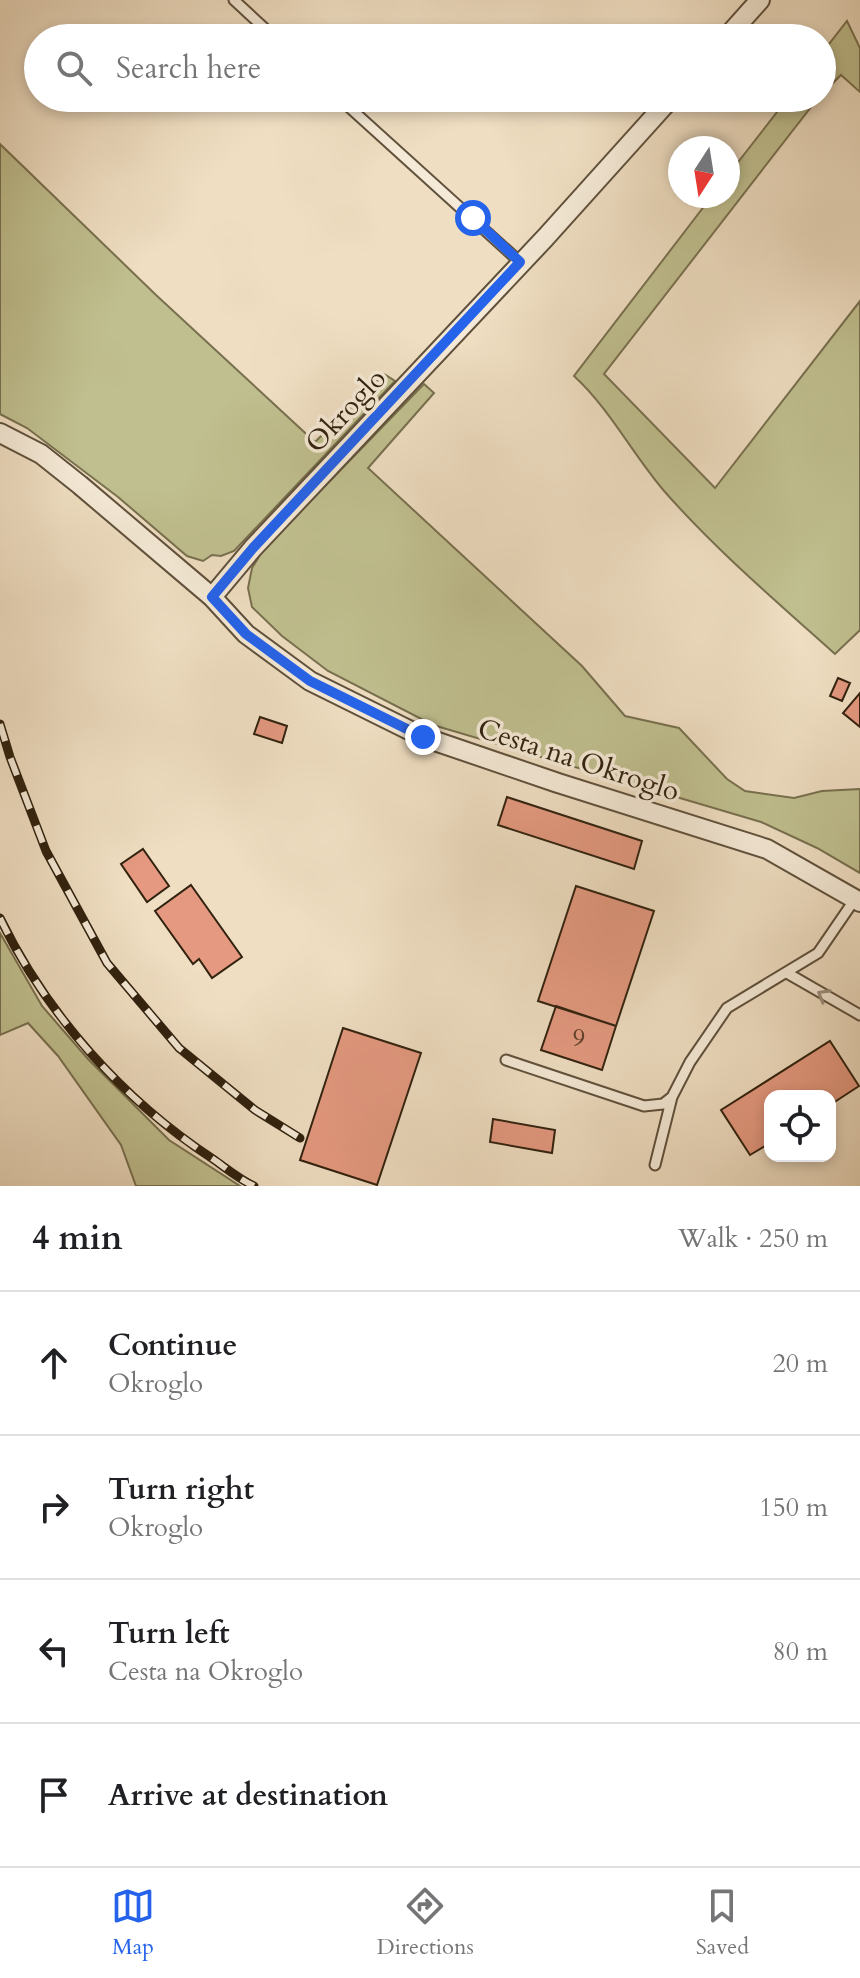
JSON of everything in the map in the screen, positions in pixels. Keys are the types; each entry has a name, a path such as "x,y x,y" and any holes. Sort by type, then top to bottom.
{"street":[{"path":"739,24 760,0"},
{"name":"Okroglo","path":"212,597 253,548 658,112"},
{"name":"Cesta na Okroglo","path":"0,433 41,454 70,477 212,597 246,634 310,681 423,737 767,849 857,901"}],"lane":[{"path":"234,0 260,24"},
{"path":"354,112 520,262"},
{"path":"655,1165 672,1097 690,1062 727,1008 818,953 857,901"},
{"path":"787,973 860,1015"},
{"path":"506,1060 644,1106 663,1104 672,1097"}],"shaded area":[{"path":"847,21 860,48 860,92 841,75 836,80 836,35"},
{"path":"777,112 807,112 740,199 740,160"},
{"path":"0,144 156,295 315,442 384,374 395,381 234,551 221,556 212,555 203,561 187,556 118,497 27,428 0,414"},
{"path":"703,208 733,208 604,374 715,488 860,301 860,630 835,654 747,575 665,492 599,403 574,376"},
{"path":"424,384 434,393 368,468 582,666 625,716 679,728 727,779 745,791 794,798 822,791 860,789 860,873 817,848 761,822 433,725 328,671 282,636 252,607 248,588 252,568 263,550"},
{"path":"0,933 42,1006 88,1059 169,1140 240,1186 136,1186 121,1145 58,1056 28,1023 0,1035"}],"building":[{"path":"838,678 850,683 842,701 830,696"},
{"path":"860,693 860,727 843,713"},
{"path":"260,717 287,726 282,743 254,734"},
{"path":"507,797 642,841 634,869 498,825"},
{"path":"143,849 169,886 147,902 121,864"},
{"path":"191,885 242,957 212,978 199,959 193,964 155,911"},
{"path":"576,886 654,911 616,1026 538,1001"},
{"path":"556,1006 616,1026 602,1070 541,1050"},
{"path":"343,1028 421,1053 377,1185 300,1160"},
{"path":"830,1041 859,1086 836,1101 836,1090 764,1090 764,1147 750,1155 721,1110"},
{"path":"493,1119 555,1130 552,1153 490,1142"}],"railway":[{"path":"0,724 46,851 107,963 179,1048 255,1110 300,1138"},
{"path":"0,918 40,988 90,1053 148,1110 180,1136 254,1186"}],"route":[{"path":"423,737 310,681 246,634 212,597 253,548 520,262 473,218"}]}
